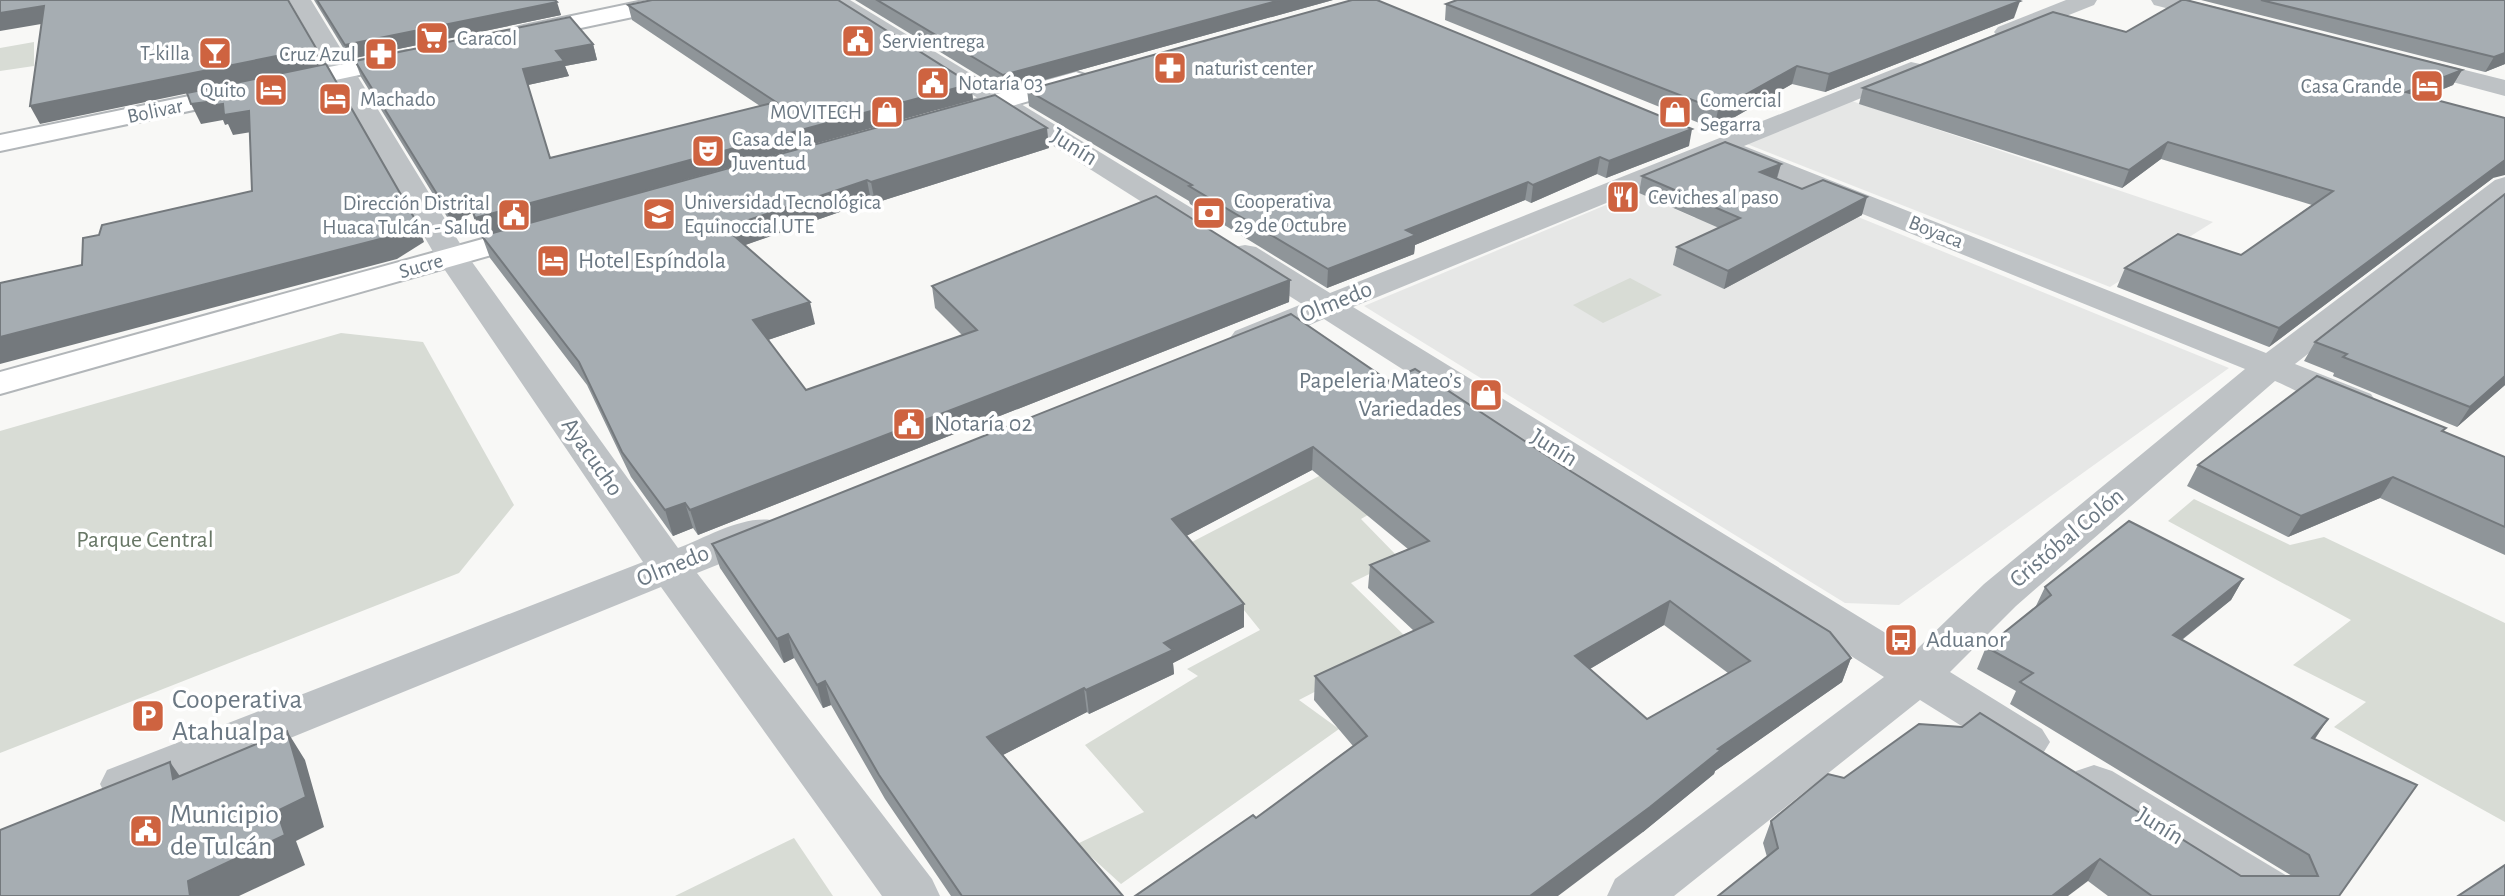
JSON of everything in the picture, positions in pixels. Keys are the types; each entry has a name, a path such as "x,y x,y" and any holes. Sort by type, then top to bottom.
{"main road":[{"path":"504,37 680,0"},
{"name":"Bolivar","path":"0,143 436,52"},
{"path":"920,124 1106,72"},
{"name":"Sucre","path":"0,383 559,226"}],"street":[{"name":"Ayacucho","path":"300,0 452,257 669,567 913,896"},
{"name":"Junín","path":"834,0 1001,101 2273,896"},
{"name":"Olmedo","path":"1211,352 2086,0"},
{"path":"2162,0 2241,20"},
{"path":"2386,58 2505,88"},
{"name":"Boyaca","path":"1681,130 2382,412"},
{"name":"Cristóbal Colón","path":"1634,896 1919,676 2000,595 2271,366 2505,186"},
{"name":"Olmedo","path":"99,795 798,516"}],"shaded area":[{"path":"1849,100 2213,222 2110,287 1747,144"},
{"path":"1782,186 2229,368 1899,605 1845,603 1364,306 1637,192 1695,218"}],"green space":[{"path":"34,42 34,66 0,71 0,48"},
{"path":"1630,278 1662,295 1603,323 1573,305"},
{"name":"Parque Central","path":"341,333 423,342 514,505 459,573 0,753 0,431"},
{"path":"1348,461 1397,498 1361,519 1400,559 1351,583 1411,642 1299,700 1339,729 1121,884 1077,844 1144,812 1085,745 1198,676 1187,669 1260,630 1190,543"},
{"path":"2194,499 2290,545 2324,537 2505,623 2505,822 2334,727 2366,702 2293,665 2351,620 2168,521"},
{"path":"794,838 833,896 675,896"}],"building":[{"path":"0,0 288,0 316,48 30,106 44,6 0,13"},
{"path":"317,0 555,0 557,2 345,45"},
{"path":"652,0 838,0 971,84 475,218 467,194 445,207 355,61 570,17 593,44 556,51 564,61 523,69 550,158 776,102 628,5"},
{"path":"877,0 1280,0 1003,75"},
{"path":"1352,0 1377,0 1692,129 1609,161 1600,157 1533,185 1528,182 1406,230 1416,235 1328,269 1189,186 1192,185 1027,90"},
{"path":"1457,0 2020,1 1829,74 1797,66 1718,110 1446,4"},
{"path":"2182,0 2462,70 2406,92 2505,118 2505,160 2279,328 2125,268 2178,234 2241,255 2333,191 2168,142 2129,170 1863,88 2053,12 2126,32"},
{"path":"2261,0 2505,0 2505,53 2494,57"},
{"path":"326,64 416,221 388,237 0,337 0,283 82,265 83,238 99,235 102,225 252,191 249,111 224,115 223,104 216,105 216,101 191,104 187,93"},
{"path":"995,95 1047,128 871,182 867,180 725,228 810,302 753,320 806,390 977,330 932,286 1156,196 1290,280 690,510 685,503 665,510 622,452 579,362 482,236"},
{"path":"1725,142 1781,164 1760,172 1802,189 1823,180 1867,197 1728,271 1677,247 1740,218 1642,176"},
{"path":"2505,194 2505,376 2470,407 2343,357 2347,354 2315,342"},
{"path":"1291,314 1389,381 1415,369 1572,472 1830,632 1851,658 1718,749 1721,750 1650,807 1530,896 1135,896 1253,815 1256,818 1367,736 1315,676 1433,622 1370,565 1429,541 1313,447 1172,519 1244,604 1164,643 1173,650 1086,690 1084,688 987,737 1123,896 962,896 879,775 825,681 817,685 788,634 777,639 712,544","holes":["1670,601 1750,661 1647,719 1575,656"]},
{"path":"2317,376 2446,428 2442,431 2505,457 2505,527 2393,477 2301,516 2198,465"},
{"path":"2129,521 2243,579 2173,635 2328,719 2312,738 2417,785 2339,896 2152,896 2100,859 2052,896 1718,896 1778,848 1771,821 1828,774 1844,778 1919,724 1962,727 1980,713 2241,876 2318,876 2309,855 2020,682 2033,673 1986,647 2051,595 2045,587"},
{"path":"287,731 306,797 277,811 285,835 188,881 190,896 0,896 0,830 170,762 173,779"},
{"path":"2505,865 2505,896 2458,896"}],"place":[{"name":"Caracol","path":"432,38"},
{"name":"Servientrega","path":"858,41"},
{"name":"T-killa","path":"215,53"},
{"name":"Cruz Azul","path":"381,54"},
{"name":"naturist center","path":"1170,68"},
{"name":"Notaría 03","path":"933,83"},
{"name":"Casa Grande","path":"2427,86"},
{"name":"Quito","path":"271,90"},
{"name":"Machado","path":"335,99"},
{"name":"MOVITECH","path":"887,112"},
{"name":"Comercial Segarra","path":"1675,112"},
{"name":"Casa de la Juventud","path":"708,151"},
{"name":"Ceviches al paso","path":"1623,197"},
{"name":"Cooperativa 29 de Octubre","path":"1209,213"},
{"name":"Universidad Tecnológica Equinoccial UTE","path":"659,214"},
{"name":"Dirección Distrital Huaca Tulcán - Salud","path":"514,215"},
{"name":"Hotel Espíndola","path":"553,261"},
{"name":"Papeleria Mateo’s Variedades","path":"1486,395"},
{"name":"Notaría 02","path":"909,424"},
{"name":"Aduanor","path":"1901,640"},
{"name":"Cooperativa Atahualpa","path":"148,716"},
{"name":"Municipio de Tulcán","path":"146,831"}]}
